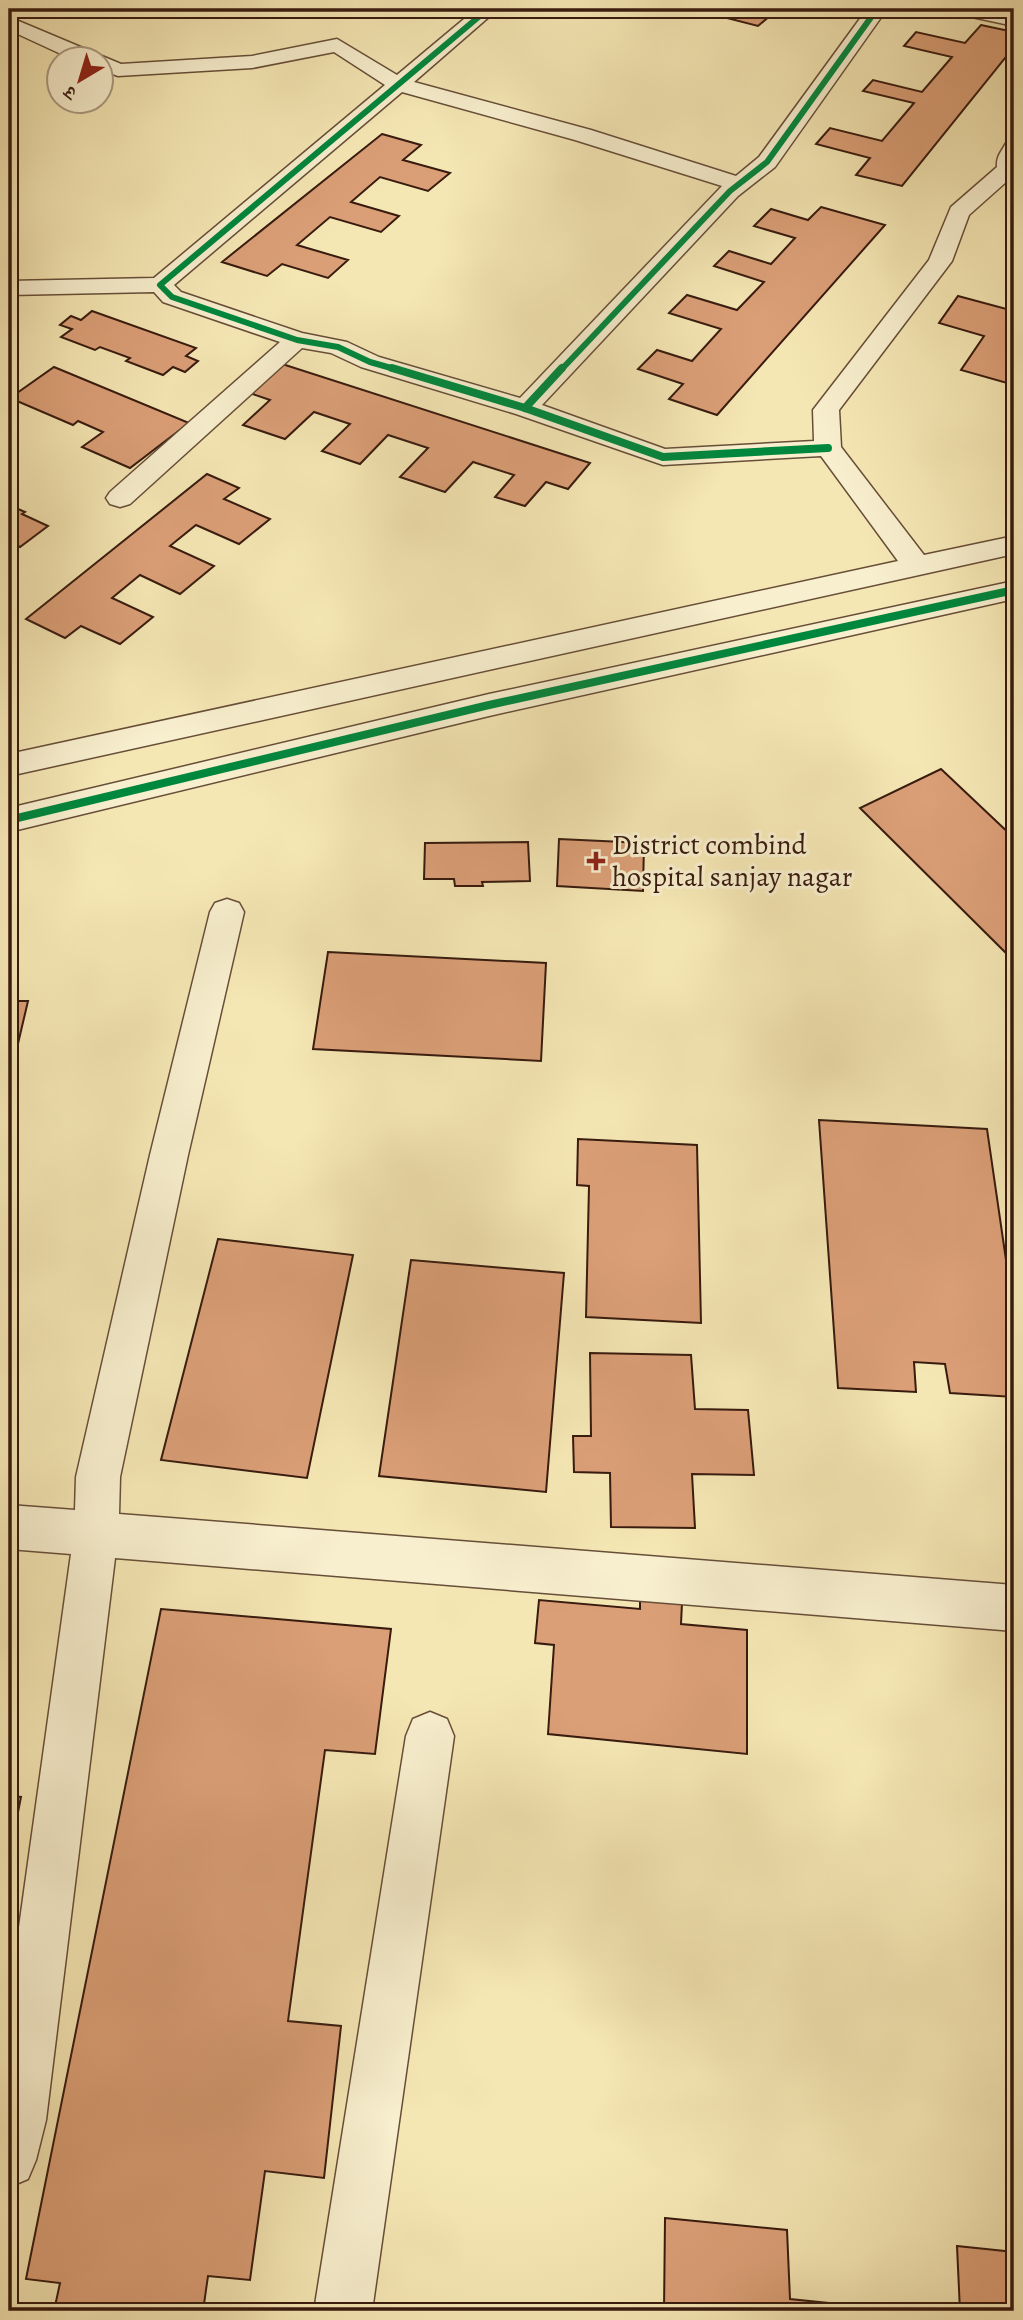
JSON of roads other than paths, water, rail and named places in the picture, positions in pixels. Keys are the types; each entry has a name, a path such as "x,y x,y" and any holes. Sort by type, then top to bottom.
{"street":[{"path":"9,288 160,285 488,9"},
{"path":"525,408 740,184 767,162 877,9"},
{"path":"960,9 1014,20"},
{"path":"9,23 61,46"},
{"path":"116,69 251,62 337,45 398,85 583,135 740,184"},
{"path":"917,566 828,448 826,410 940,261 959,212 1012,163"},
{"path":"160,285 172,297 297,340 338,347 370,362 525,408 663,457 828,448"},
{"path":"120,498 297,340"},
{"path":"9,765 1014,544"},
{"path":"9,820 489,705 1014,590"},
{"path":"9,2160 21,2106 96,1535 98,1477 169,1155 227,912"},
{"path":"9,1527 1014,1608"},
{"path":"343,2311 430,1736"}],"place":[{"name":"District combind hospital sanjay nagar","path":"596,861"}]}
